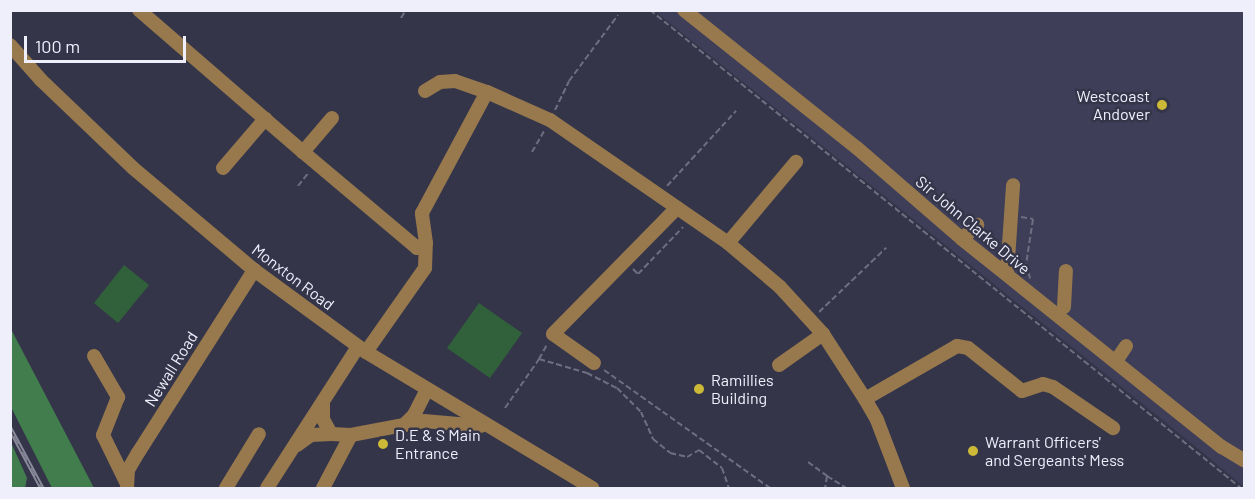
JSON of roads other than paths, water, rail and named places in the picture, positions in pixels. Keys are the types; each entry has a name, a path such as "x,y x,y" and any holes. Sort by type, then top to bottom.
{"street":[{"path":"139,10 316,164 417,248 426,243"},
{"name":"Sir John Clarke Drive","path":"684,10 848,141 963,239 1222,447 1245,460"},
{"name":"Monxton Road","path":"10,45 42,80 133,168 254,270 362,349 592,489"},
{"path":"424,91 440,82 455,81 487,92 550,120 728,243 780,287 823,334 877,420 903,489"},
{"path":"267,489 323,402 425,268 426,243 422,213 487,92"},
{"path":"303,152 332,118"},
{"path":"223,168 265,119"},
{"path":"728,243 796,162"},
{"path":"1007,274 1013,185"},
{"path":"594,363 553,334 677,208"},
{"path":"963,239 977,225"},
{"name":"Newall Road","path":"127,485 138,453 254,270"},
{"path":"1064,307 1066,271"},
{"path":"779,366 823,334"},
{"path":"865,399 957,346 968,348 1022,391 1043,384 1053,387 1113,428"},
{"path":"1116,361 1126,346"},
{"path":"94,356 118,397 103,435 127,485"},
{"path":"404,425 414,415 427,389"},
{"path":"323,402 323,419 331,434"},
{"path":"295,446 311,435 351,435 375,425 445,421 472,423 494,431"},
{"path":"226,489 259,434"},
{"path":"323,489 351,435"}],"railway":[{"path":"10,428 42,488"}],"place":[{"name":"Westcoast Andover","path":"1162,105"},
{"name":"Ramillies Building","path":"699,389"},
{"name":"D.E & S Main Entrance","path":"383,444"},
{"name":"Warrant Officers' and Sergeants' Mess","path":"973,451"}]}
